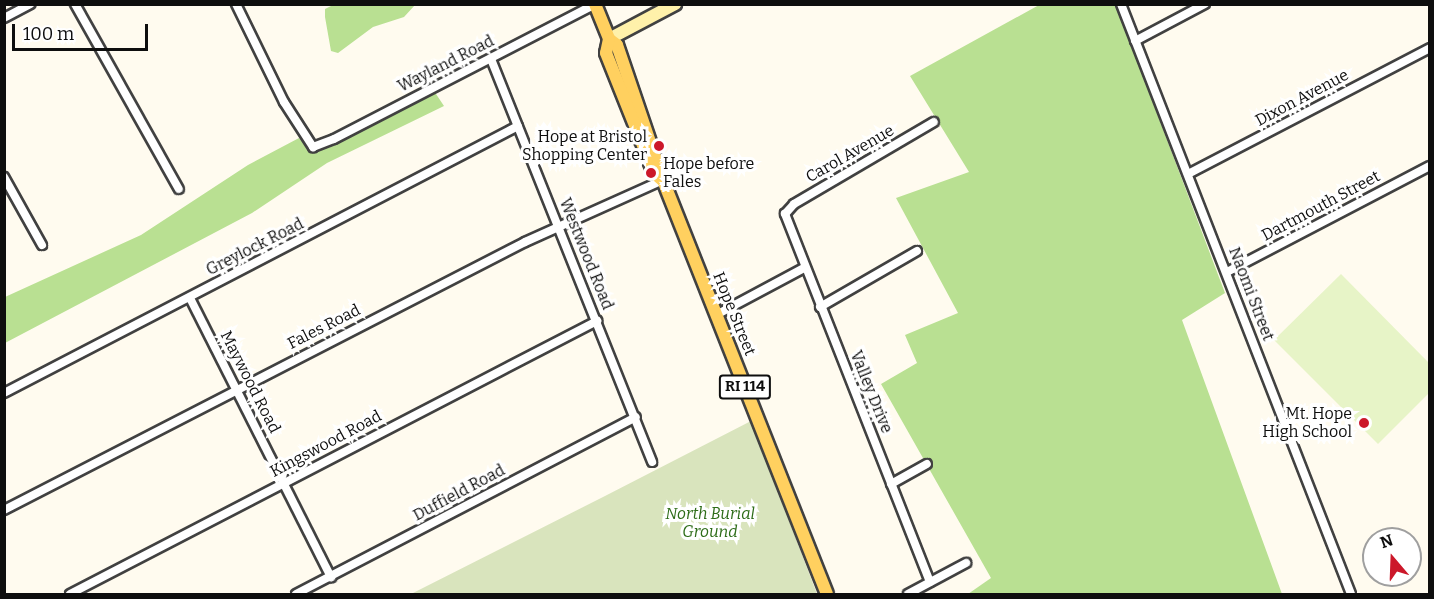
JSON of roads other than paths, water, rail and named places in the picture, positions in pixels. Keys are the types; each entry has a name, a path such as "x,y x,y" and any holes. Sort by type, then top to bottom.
{"main road":[{"name":"Hope Street","path":"595,4 609,39 606,53 654,173 663,180 827,594"},
{"path":"609,39 675,4"}],"street":[{"path":"4,18 30,4"},
{"path":"75,4 179,189"},
{"name":"Wayland Road","path":"236,4 310,145 334,139 595,4"},
{"name":"Naomi Street","path":"1121,4 1351,594"},
{"path":"1135,41 1205,4"},
{"name":"Dixon Avenue","path":"1188,174 1430,48"},
{"name":"Westwood Road","path":"491,59 636,417 652,462"},
{"name":"Carol Avenue","path":"785,214 794,204 934,122"},
{"name":"Greylock Road","path":"4,393 518,126"},
{"name":"Dartmouth Street","path":"1227,272 1430,166"},
{"path":"4,177 42,245"},
{"name":"Fales Road","path":"4,510 558,226 663,180"},
{"name":"Valley Drive","path":"785,214 804,268 930,582"},
{"path":"820,307 917,251"},
{"path":"716,315 804,268"},
{"name":"Maywood Road","path":"190,298 331,577"},
{"name":"Kingswood Road","path":"69,594 597,321"},
{"name":"Duffield Road","path":"296,594 636,417"},
{"path":"891,484 927,464"},
{"path":"908,594 966,563"}],"place":[{"name":"Hope at Bristol Shopping Center","path":"659,146"},
{"name":"Hope before Fales","path":"651,173"},
{"name":"Mt. Hope High School","path":"1364,423"}],"park label":[{"name":"North Burial Ground","path":"710,523"}]}
